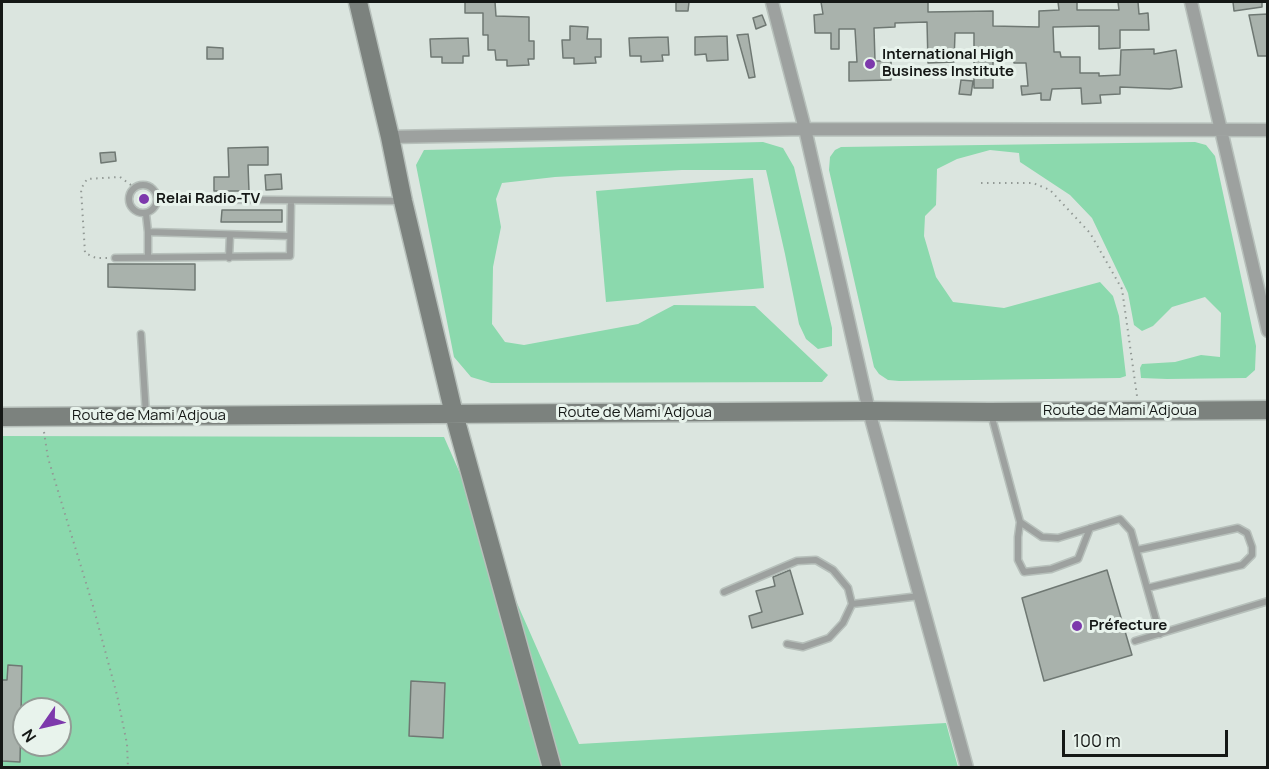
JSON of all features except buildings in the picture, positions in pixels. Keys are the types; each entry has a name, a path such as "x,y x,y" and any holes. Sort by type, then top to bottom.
{"street":[{"path":"358,2 454,414 552,768"},
{"path":"772,2 805,129 869,411 967,768"},
{"path":"1191,2 1268,331"},
{"path":"390,137 805,129 1268,130"},
{"name":"Route de Mami Adjoua","path":"2,417 1268,410"}],"lane":[{"path":"143,185 152,188 158,199 153,210 142,214 134,210 130,203 130,195 135,188 143,185"},
{"path":"158,199 403,201"},
{"path":"115,258 290,256 291,201"},
{"path":"146,213 148,257"},
{"path":"148,232 290,236"},
{"path":"229,258 230,235"},
{"path":"141,334 146,416"},
{"path":"990,412 1020,522 1018,560 1024,572 1051,569 1078,559 1090,528"},
{"path":"1020,522 1042,537 1058,538 1120,519 1131,531 1160,634"},
{"path":"1137,550 1238,528 1247,533 1252,547 1252,555 1242,565 1147,588"},
{"path":"724,592 797,561 816,560 833,570 848,588 852,604 843,623 829,638 803,646 787,644"},
{"path":"852,604 921,596"},
{"path":"1135,641 1268,601"}],"path":[{"path":"115,258 96,258 85,253 81,189 87,178 120,177 135,188"},
{"path":"981,183 1034,183 1050,190 1090,232 1122,289 1139,411"},
{"path":"41,417 48,458 93,606 117,695 127,744 128,768"}],"green space":[{"path":"763,142 783,148 794,167 832,328 832,346 818,349 806,339 799,324 766,170 682,170 555,177 502,183 496,199 501,227 493,267 492,324 505,342 524,345 638,324 674,305 755,306 828,375 822,382 491,383 471,377 454,357 416,165 424,150"},
{"path":"1195,142 1206,145 1215,156 1256,346 1255,370 1246,378 1141,378 1142,364 1175,362 1201,355 1220,357 1221,313 1205,297 1172,307 1153,326 1142,331 1134,325 1128,293 1092,218 1070,195 1020,162 1019,153 990,150 957,159 937,169 936,205 925,216 924,236 936,277 953,302 1004,308 1100,282 1113,296 1119,316 1126,376 1120,378 899,381 888,380 879,374 874,367 829,170 830,157 835,150 841,147"},
{"path":"753,178 764,288 606,302 596,191"},
{"path":"2,436 444,437 579,744 946,723 958,767 2,768"}],"place":[{"name":"International High Business Institute","path":"870,64"},
{"name":"Relai Radio-TV","path":"144,199"},
{"name":"Préfecture","path":"1077,626"}]}
